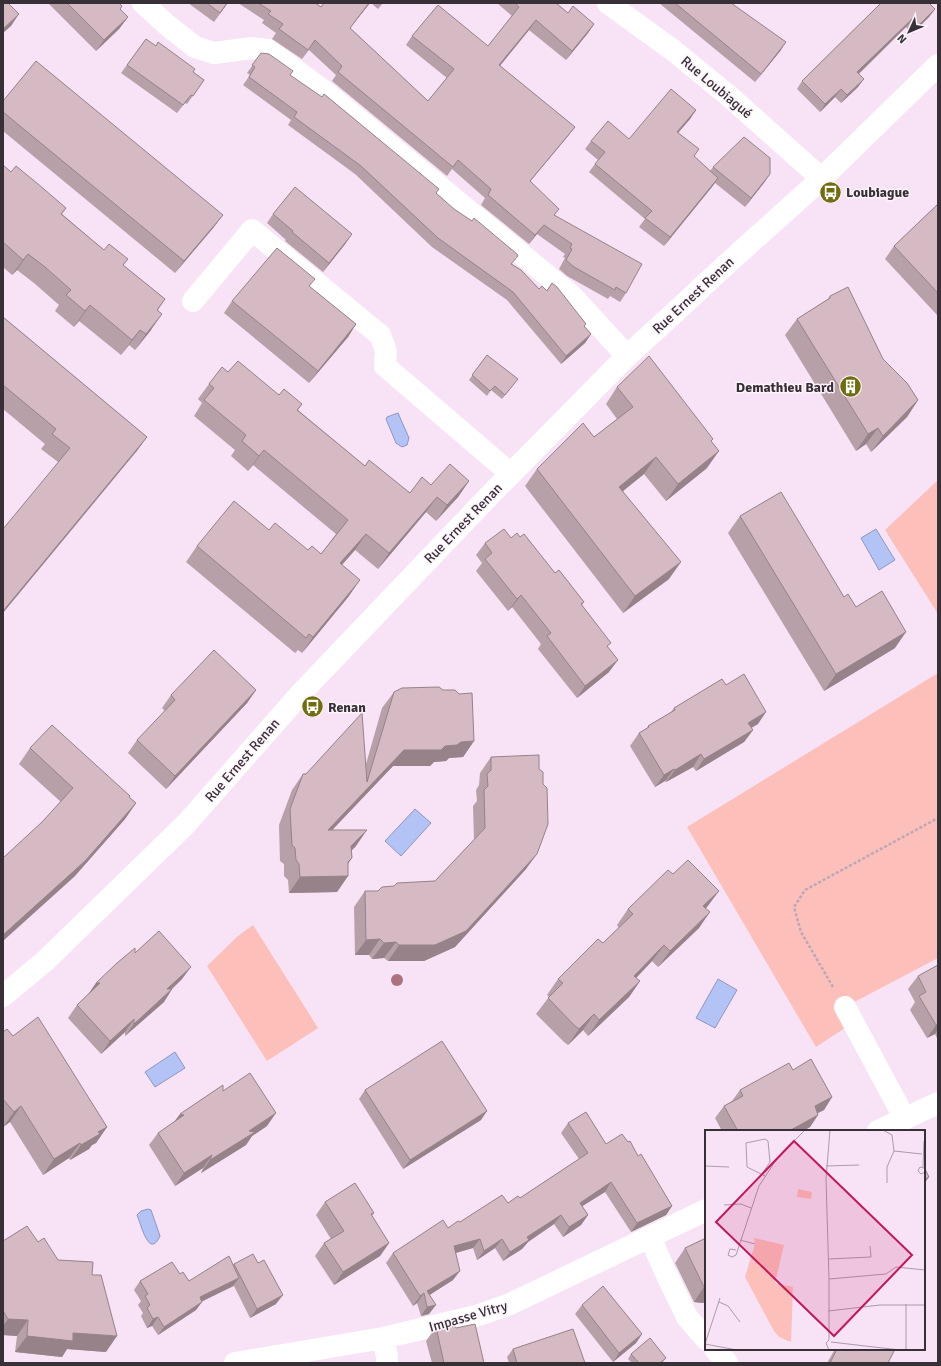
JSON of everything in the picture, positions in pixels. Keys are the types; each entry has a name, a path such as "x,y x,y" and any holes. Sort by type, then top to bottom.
{"street":[{"path":"143,3 167,25 195,47 214,53 252,48 268,50 324,91 572,296 627,356"},
{"name":"Rue Loubiagué","path":"608,3 674,51 729,96 821,178"},
{"name":"Rue Ernest Renan","path":"3,996 45,961 186,824 303,691 510,474 627,356 821,178 938,65"},
{"path":"193,301 252,230 380,335 386,351 385,366 510,474"},
{"path":"845,1007 905,1119"},
{"path":"880,1130 938,1103"},
{"name":"Impasse Vitry","path":"235,1363 383,1338 476,1316 510,1304 705,1210"},
{"path":"650,1237 687,1317 705,1338"},
{"path":"383,1338 387,1363"},
{"path":"716,1350 727,1363"}],"path":[{"path":"845,1007 801,932 794,907 805,890 938,818"}],"shaded area":[{"path":"938,480 938,614 885,530"},
{"path":"938,673 938,958 841,1009 848,1026 816,1047 687,827"},
{"path":"253,925 318,1028 267,1061 207,966 238,936"}],"water":[{"path":"398,413 409,438 407,445 402,447 396,443 386,419 387,417"},
{"path":"876,529 895,560 879,570 861,538"},
{"path":"415,809 431,823 401,856 385,841"},
{"path":"718,979 737,990 715,1028 696,1018"},
{"path":"175,1052 185,1068 155,1087 145,1072"},
{"path":"148,1209 151,1210 160,1236 156,1242 152,1244 146,1238 137,1215 141,1211"}],"building":[{"path":"3,3 8,3 19,14 3,29"},
{"path":"67,3 119,3 122,6 120,9 128,17 104,40"},
{"path":"207,3 227,3 220,13"},
{"path":"258,3 315,3 321,7 324,3 369,3 350,28 428,101 454,69 412,36 438,5 488,46 519,7 515,3 556,3 568,13 573,6 594,24 572,51 536,20 499,65 575,127 530,181 559,209 554,215 642,264 626,293 616,287 615,290 574,267 566,260 572,249 570,248 572,244 544,225 535,235 488,195 491,189 458,160 453,167 338,72 342,66 315,40 308,50 279,29 283,24 268,14 271,11"},
{"path":"675,3 731,3 786,42 761,74"},
{"path":"881,3 929,3 935,9 918,26 912,19 857,72 864,79 847,95 841,89 825,104 802,81"},
{"path":"146,39 156,46 158,42 195,69 193,72 204,80 193,96 191,95 183,105 127,65"},
{"path":"261,53 269,54 293,71 290,75 322,97 324,94 439,189 436,193 454,209 472,221 474,218 517,254 518,256 511,264 521,270 539,289 542,286 547,291 552,283 557,287 586,324 584,326 591,334 566,356 513,292 438,238 361,166 294,117 297,112 249,77 255,67 252,65"},
{"path":"36,61 223,215 184,261 3,112 3,101"},
{"path":"671,89 696,110 677,132 699,149 694,156 718,178 670,237 645,218 652,211 595,164 605,152 591,141 608,121 629,139"},
{"path":"744,137 770,158 770,174 751,198 713,167"},
{"path":"3,165 11,172 16,166 38,184 66,208 61,214 104,250 109,244 128,259 123,265 165,299 157,310 162,314 146,334 140,330 132,340 90,305 85,311 66,295 71,290 45,267 28,254 23,260 3,242"},
{"path":"295,187 352,234 329,263 273,214"},
{"path":"938,204 938,293 894,246"},
{"path":"277,248 315,279 309,286 356,324 318,371 232,301"},
{"name":"Demathieu Bard","path":"848,287 883,359 907,383 918,400 883,436 878,428 868,434 797,319 830,298 830,296"},
{"path":"3,317 147,437 3,611 3,529 70,448 52,434 56,429 3,385"},
{"path":"487,355 518,379 505,395 495,386 490,391 472,375"},
{"path":"649,356 713,439 711,441 719,451 678,484 656,457 619,487 681,562 635,596 537,469 583,423 594,437 633,407 617,387"},
{"path":"238,361 279,395 284,389 302,404 297,410 365,466 369,460 410,493 422,477 431,485 450,464 469,481 447,505 437,497 389,553 366,534 340,563 360,580 313,637 309,634 306,638 197,546 234,501 269,530 275,523 308,550 312,546 321,554 348,520 264,450 259,456 242,441 246,435 204,400 214,388 209,384 222,367 228,372"},
{"path":"781,492 844,597 848,594 856,607 882,591 906,632 836,674 740,516"},
{"path":"504,529 511,538 517,533 520,537 524,534 555,573 559,570 584,602 581,604 611,643 607,646 618,660 585,686 547,636 551,633 521,595 517,599 485,559 492,553 485,543"},
{"path":"214,650 256,690 175,776 137,740 175,700 171,695"},
{"path":"744,674 766,712 748,723 753,730 704,759 701,754 664,775 639,733 675,710 674,708 722,679 726,685"},
{"path":"439,687 443,690 455,690 459,694 472,693 474,741 461,742 457,745 445,746 441,750 404,750 328,830 367,830 351,846 352,858 348,862 348,876 300,877 299,864 296,860 295,848 292,845 290,809 303,774 306,774 362,713 367,782 394,692 402,688"},
{"path":"52,725 136,803 85,861 3,935 3,858 42,822 73,788 30,748"},
{"path":"539,755 539,769 543,772 543,784 547,788 548,824 537,854 466,931 435,945 399,945 396,942 384,943 380,939 366,940 365,891 378,891 382,887 394,886 397,883 435,881 485,828 484,790 488,786 487,774 491,770 491,757"},
{"path":"688,860 719,891 703,906 710,912 670,951 664,945 634,976 640,981 599,1020 594,1014 579,1029 548,998 563,983 558,979 598,939 603,943 633,914 628,909 668,870 673,874"},
{"path":"159,931 191,967 167,989 172,989 134,1024 134,1019 110,1041 77,1005 100,983 96,983 117,963 135,948 135,953"},
{"path":"938,965 938,1024 936,1025 919,996 926,992 918,976"},
{"path":"38,1017 107,1127 98,1132 100,1134 81,1145 80,1143 54,1159 21,1106 14,1112 3,1099 3,1032 7,1029 13,1036"},
{"path":"442,1041 487,1111 410,1160 365,1090"},
{"path":"811,1059 832,1097 815,1106 818,1115 791,1130 737,1130 724,1106 743,1096 740,1090 789,1063 793,1070"},
{"path":"250,1073 276,1113 249,1131 255,1132 210,1160 212,1155 184,1173 158,1133 184,1115 180,1114 223,1085 223,1091"},
{"path":"586,1112 606,1144 622,1134 628,1142 630,1141 638,1156 641,1154 672,1206 637,1223 611,1182 580,1203 588,1215 569,1227 561,1215 527,1237 529,1240 510,1252 502,1239 484,1251 480,1239 454,1246 460,1271 427,1291 436,1305 427,1307 424,1293 420,1296 393,1253 443,1220 448,1228 502,1195 508,1203 518,1196 520,1198 588,1153 568,1123"},
{"path":"925,1169 929,1177 925,1179"},
{"path":"355,1183 374,1213 371,1214 389,1243 343,1272 324,1243 344,1231 325,1202"},
{"path":"27,1226 38,1242 44,1238 58,1260 93,1262 92,1275 101,1275 117,1336 73,1333 73,1341 27,1336 28,1320 8,1319 3,1311 3,1241"},
{"path":"705,1238 705,1287 704,1287 685,1248"},
{"path":"253,1254 258,1263 264,1260 283,1295 257,1309 234,1264"},
{"path":"229,1256 239,1278 200,1297 202,1302 164,1327 158,1317 153,1319 147,1308 150,1305 145,1296 148,1294 140,1281 172,1262 180,1274 183,1272 189,1281"},
{"path":"603,1286 642,1334 619,1353 582,1305"},
{"path":"453,1323 456,1328 475,1324 484,1363 444,1363 436,1327"},
{"path":"573,1329 585,1363 517,1363 513,1349"},
{"path":"650,1338 666,1358 660,1363 639,1363 631,1354"},
{"path":"836,1350 894,1350 888,1363 830,1363"}],"place":[{"name":"Loubiague","path":"830,192"},
{"name":"Demathieu Bard","path":"850,387"},
{"name":"Renan","path":"312,707"}]}
